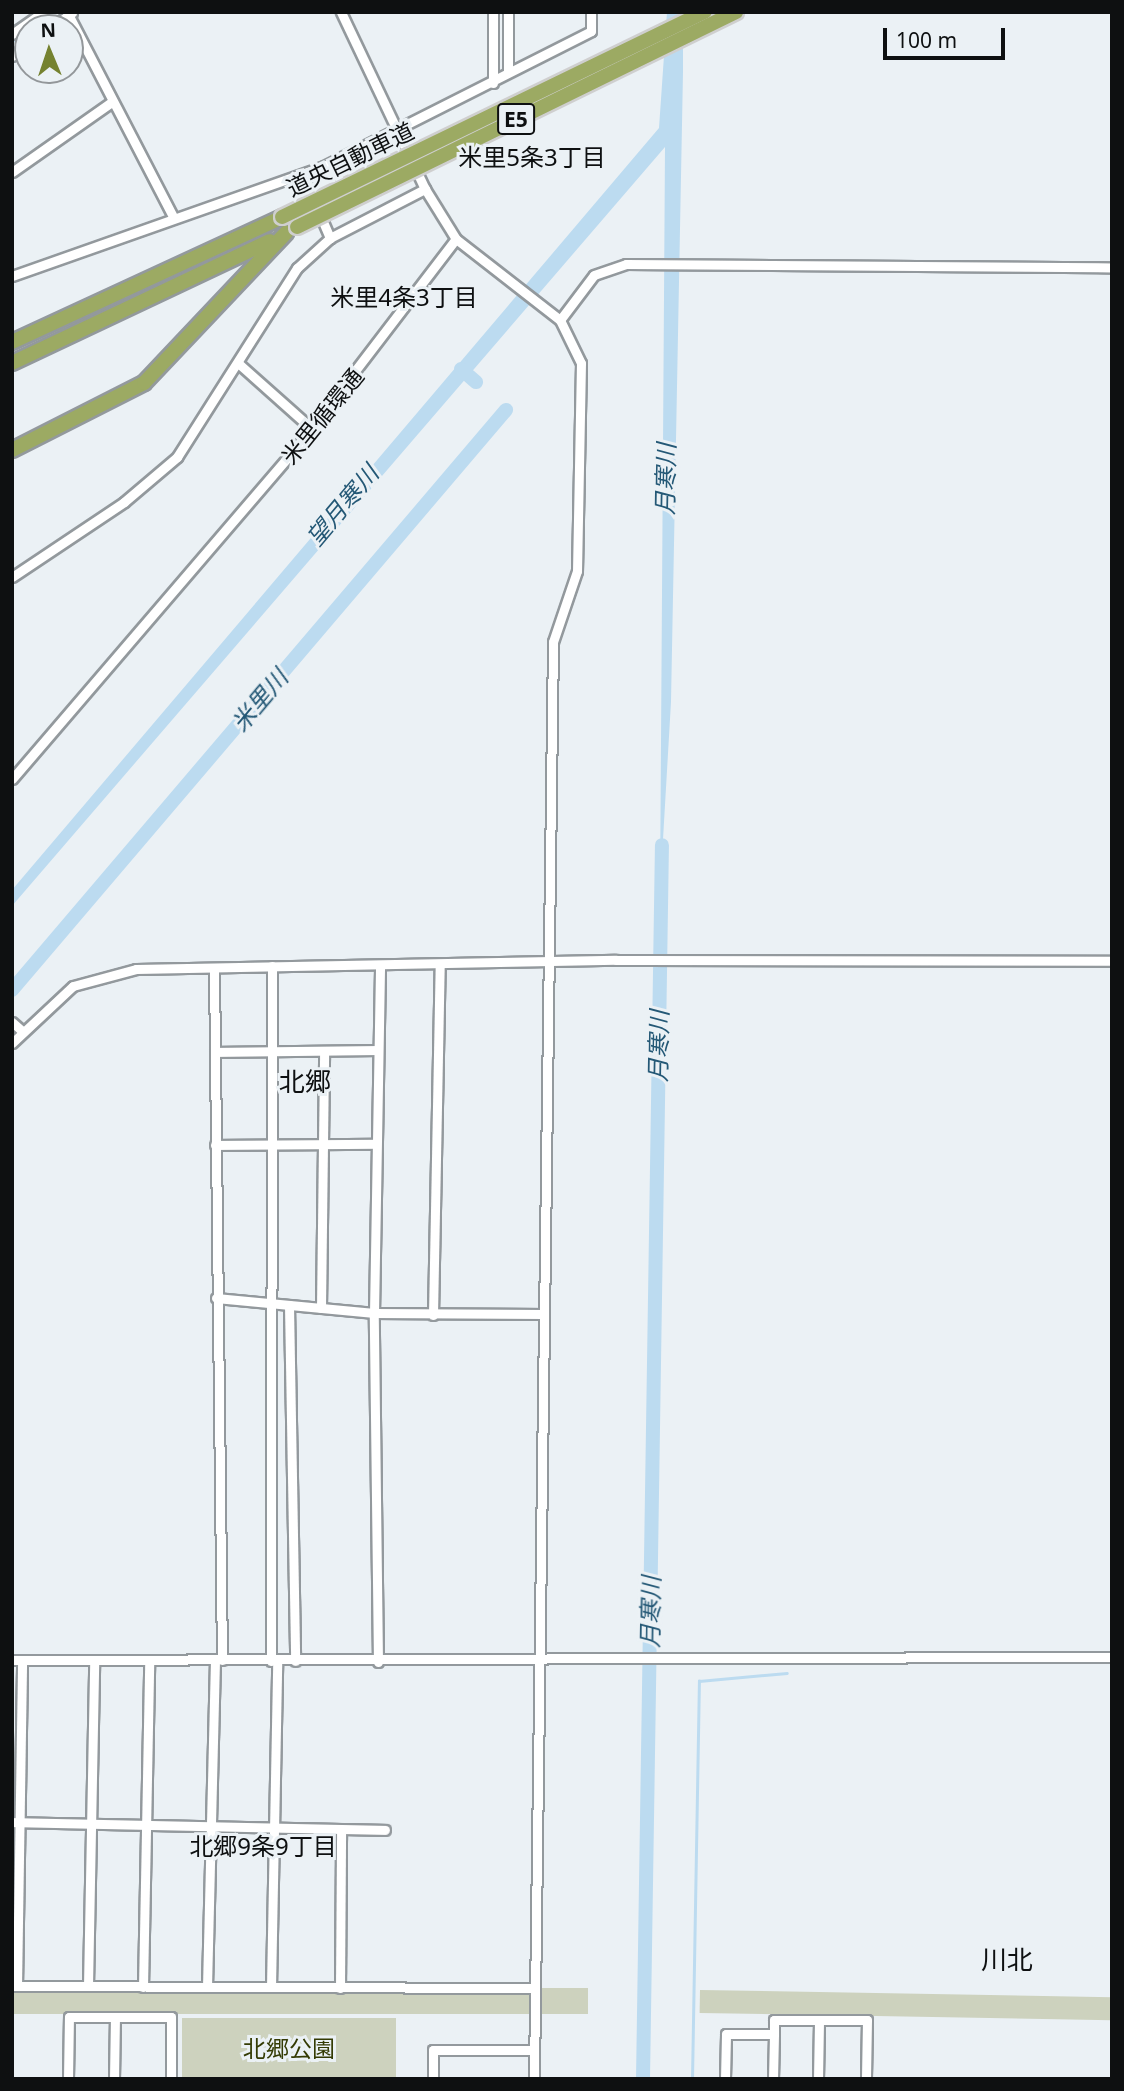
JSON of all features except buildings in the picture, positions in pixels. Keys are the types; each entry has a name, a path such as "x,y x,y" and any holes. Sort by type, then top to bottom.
{"highway":[{"name":"道央自動車道","path":"12,342 282,217 705,12"},
{"name":"道央自動車道","path":"291,230 736,12"},
{"name":"E5","path":"12,363 291,230"},
{"name":"E5","path":"12,450 144,383 291,230"}],"street":[{"path":"12,34 43,12"},
{"path":"341,12 425,189 456,239 502,272 556,317 580,363 577,571 553,642 552,961 544,1314 534,2079"},
{"path":"493,12 493,83"},
{"path":"508,12 508,72"},
{"path":"12,275 303,175 493,83 508,72 591,31 592,12"},
{"path":"69,13 174,218"},
{"path":"12,172 113,101"},
{"path":"303,175 330,238"},
{"path":"12,577 155,479 199,428 282,287 330,238 425,189"},
{"name":"米里循環通","path":"12,779 312,429 456,239"},
{"path":"556,317 594,275 641,265 1112,267"},
{"path":"238,363 312,429"},
{"path":"12,1042 52,1000 87,979 136,969 627,960 1112,961"},
{"path":"433,1315 440,964"},
{"path":"378,1661 374,1313 375,1050 380,965"},
{"path":"271,1987 274,1661 267,1303 272,966"},
{"path":"207,1987 209,1828 218,1660 214,968"},
{"path":"12,1022 22,1031"},
{"path":"215,1052 375,1050"},
{"path":"321,1308 324,1052"},
{"path":"215,1145 375,1144"},
{"path":"216,1298 374,1313 544,1314"},
{"path":"289,1305 295,1661"},
{"path":"535,1992 340,1987 14,1986 17,1660 677,1662 1112,1657"},
{"path":"88,1986 94,1660"},
{"path":"143,1987 149,1660"},
{"path":"15,1822 145,1827 385,1830"},
{"path":"340,1987 341,1830"},
{"path":"68,2079 69,2017 171,2017 170,2079"},
{"path":"114,2079 115,2017"},
{"path":"773,2079 775,2020 867,2020 866,2079"},
{"path":"818,2079 819,2020"},
{"path":"725,2079 726,2034 774,2034"},
{"path":"433,2079 433,2050 534,2050"}],"green space":[{"path":"12,1988 588,1988 588,2014 12,2014"},
{"path":"700,1990 1112,1997 1112,2020 700,2013"},
{"name":"北郷公園","path":"182,2018 396,2018 396,2079 182,2079"}],"water":[{"name":"望月寒川","path":"667,12 683,12 683,72 671,702 660,891 665,147 12,906 12,890 659,128"}],"waterway":[{"name":"米里川","path":"461,369 476,382"},
{"name":"米里川","path":"12,990 506,410"},
{"name":"月寒川","path":"643,2079 662,845"},
{"path":"692,2079 699,1681 787,1673"}],"district":[{"name":"米里5条3丁目","path":"532,157"},
{"name":"米里4条3丁目","path":"404,297"},
{"name":"北郷","path":"305,1082"},
{"name":"北郷9条9丁目","path":"263,1846"},
{"name":"川北","path":"1007,1960"}]}
